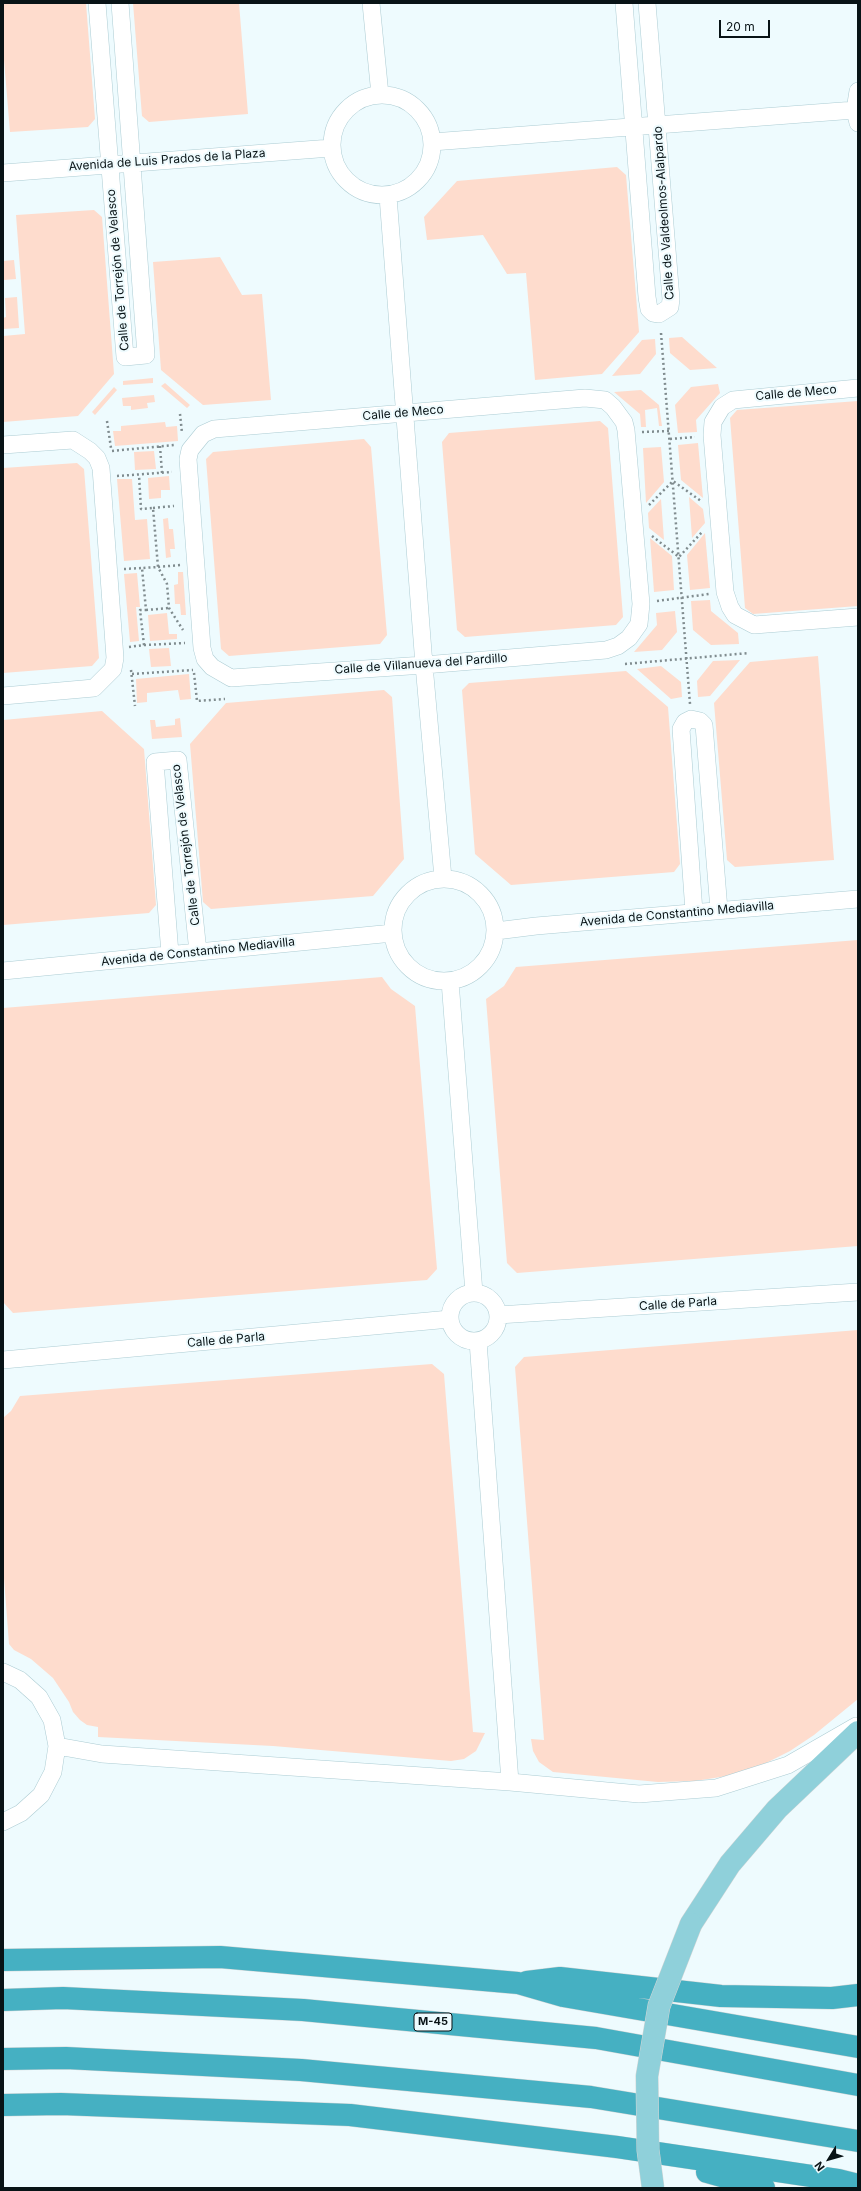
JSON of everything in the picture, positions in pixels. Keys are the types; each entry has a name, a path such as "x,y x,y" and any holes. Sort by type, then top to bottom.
{"highway":[{"path":"3,1960 220,1957 518,1983 563,1996 858,2047"},
{"path":"518,1983 560,1978 721,1996 832,1998 858,1995"},
{"name":"M-45","path":"3,2000 64,1998 303,2010 596,2038 858,2085"},
{"path":"3,2059 66,2058 300,2070 575,2095 858,2140"},
{"path":"3,2105 61,2104 350,2115 617,2147 852,2182"},
{"path":"617,2147 764,2188"}],"main road":[{"path":"653,2188 648,2150 648,2076 659,2006 690,1924 730,1864 777,1809 858,1732"}],"street":[{"name":"Calle de Torrejón de Velasco","path":"97,3 108,164 125,357 146,355 120,3"},
{"path":"372,3 380,95"},
{"name":"Calle de Valdeolmos-Alalpardo","path":"624,3 632,127 649,309 653,313 660,314 670,306 671,299 648,3"},
{"path":"432,142 657,124 857,116 858,91"},
{"path":"380,95 409,103 421,113 429,126 432,142 432,154 428,167 421,178 401,192 388,196 368,194 350,184 337,168 331,148 335,126 348,107 363,99 380,95"},
{"name":"Avenida de Luis Prados de la Plaza","path":"3,173 331,148"},
{"path":"388,196 424,665 443,878"},
{"name":"Calle de Meco","path":"858,388 733,400 722,407 713,422 712,436 725,592 730,607 736,615 754,625 858,617"},
{"name":"Calle de Meco","path":"189,440 214,429 585,398 604,400 613,407 624,422 626,430 641,604"},
{"path":"3,445 73,440 90,451 97,458 101,468 115,653 113,669 106,678 94,688 3,696"},
{"name":"Calle de Villanueva del Pardillo","path":"189,440 188,459 202,648 205,659 212,668 231,678 424,665 606,650 629,638 640,624 641,604"},
{"path":"694,912 682,729 685,722 691,720 700,720 704,725 719,910"},
{"name":"Calle de Torrejón de Velasco","path":"170,954 155,762 178,760 198,952"},
{"path":"443,878 466,883 484,898 491,908 496,931 492,949 482,964 468,975 450,981 439,981 416,973 400,956 393,933 397,910 406,895 420,884 443,878"},
{"name":"Avenida de Constantino Mediavilla","path":"496,931 694,912 858,899"},
{"name":"Avenida de Constantino Mediavilla","path":"3,971 393,933"},
{"path":"450,981 474,1293"},
{"name":"Calle de Parla","path":"498,1315 858,1292"},
{"path":"474,1293 489,1298 494,1304 498,1315 496,1328 491,1335 478,1341 468,1341 460,1338 454,1332 450,1319 454,1302 460,1297 474,1293"},
{"name":"Calle de Parla","path":"3,1360 450,1319"},
{"path":"478,1341 510,1782"},
{"path":"3,1672 20,1680 40,1697 52,1720 57,1746 53,1772 41,1795 21,1814 3,1822"},
{"path":"57,1746 102,1754 510,1782 639,1794 716,1788 788,1765 858,1725"}],"path":[{"path":"661,333 690,704"},
{"path":"180,414 189,440"},
{"path":"637,433 669,431"},
{"path":"670,439 700,437"},
{"path":"111,451 175,445"},
{"path":"160,446 162,473"},
{"path":"115,476 176,472"},
{"path":"139,474 141,509 179,505"},
{"path":"673,481 707,505"},
{"path":"644,510 673,481"},
{"path":"153,508 158,567 167,584 169,608 188,636"},
{"path":"679,557 708,525"},
{"path":"646,532 679,557"},
{"path":"122,569 184,565"},
{"path":"142,568 146,610"},
{"path":"641,604 715,594"},
{"path":"144,645 140,610 169,608"},
{"path":"129,647 191,642"},
{"path":"625,664 749,653"},
{"path":"132,674 194,670"}],"shaded area":[{"path":"3,3 86,3 95,119 88,127 10,132 3,48"},
{"path":"133,3 239,3 248,114 149,122 142,116"},
{"path":"617,167 626,175 639,332 602,374 535,380 526,273 507,274 483,235 427,240 424,217 457,181"},
{"path":"94,210 102,217 114,374 78,416 3,422 3,336 25,334 16,215"},
{"path":"220,257 242,295 262,294 271,400 203,405 161,370 153,262"},
{"path":"14,260 16,279 4,280 3,261"},
{"path":"17,297 19,328 3,329 3,318 6,317 5,298"},
{"path":"682,337 717,368 690,370 670,353 669,338"},
{"path":"655,339 656,354 640,374 612,376 642,340"},
{"path":"153,378 153,383 123,385 123,381"},
{"path":"165,383 190,405 187,408 161,386"},
{"path":"718,384 720,393 696,420 697,432 678,433 675,405 691,387"},
{"path":"114,387 117,390 95,415 92,412"},
{"path":"641,390 659,405 662,426 659,426 657,408 645,410 646,427 641,427 640,414 614,392"},
{"path":"154,395 155,402 147,403 148,408 131,410 131,406 123,406 122,398"},
{"path":"858,401 858,606 753,614 745,608 730,418 737,410"},
{"path":"600,421 608,428 623,617 616,625 465,637 457,630 442,442 449,433"},
{"path":"165,422 166,427 177,426 178,441 115,446 113,431 121,431 121,426"},
{"path":"364,439 371,447 387,635 380,644 229,656 221,649 206,459 213,452"},
{"path":"698,443 703,498 681,480 678,445"},
{"path":"661,447 664,482 646,503 643,448"},
{"path":"154,451 156,469 135,470 134,452"},
{"path":"77,463 84,469 99,658 92,666 3,673 3,468"},
{"path":"169,476 170,490 161,490 161,498 149,499 148,478"},
{"path":"117,479 132,479 135,520 147,519 150,559 124,561"},
{"path":"689,497 703,509 705,523 692,538"},
{"path":"661,499 664,540 649,528 648,513"},
{"path":"168,518 169,529 173,529 175,549 170,549 171,557 166,558 163,519"},
{"path":"705,533 710,588 690,590 687,555"},
{"path":"650,538 672,556 674,590 654,592"},
{"path":"178,572 183,572 186,615 181,615 180,604 175,604 174,585 178,584"},
{"path":"137,573 140,607 136,607 139,641 130,642 124,574"},
{"path":"710,600 711,611 738,633 739,644 711,645 693,630 691,601"},
{"path":"675,611 677,632 662,650 634,652 657,625 656,613"},
{"path":"167,613 169,634 177,634 177,639 150,641 148,615"},
{"path":"169,648 171,666 151,667 149,649"},
{"path":"818,656 834,860 735,867 727,860 714,703 750,662"},
{"path":"740,660 710,696 698,697 697,681 713,661"},
{"path":"661,666 681,682 682,697 671,699 637,669"},
{"path":"626,671 668,707 680,864 674,872 511,885 475,854 462,690 469,683"},
{"path":"189,674 191,699 180,700 178,690 147,693 147,702 137,703 136,679"},
{"path":"384,690 392,697 404,859 373,896 211,909 203,902 190,744 226,703"},
{"path":"102,711 144,749 156,905 149,913 3,925 3,720"},
{"path":"180,718 182,737 152,739 150,720 155,720 156,727 175,725 175,719"},
{"path":"858,940 858,1246 517,1273 507,1263 486,999 504,986 516,967"},
{"path":"382,977 391,989 415,1006 437,1269 427,1280 13,1313 3,1302 3,1008"},
{"path":"858,1330 858,1699 814,1735 790,1751 762,1765 727,1776 695,1781 658,1782 553,1772 539,1762 533,1751 531,1739 544,1740 515,1367 524,1357"},
{"path":"432,1364 444,1374 473,1732 485,1733 476,1751 464,1759 451,1761 273,1746 98,1737 98,1727 87,1725 80,1720 73,1712 69,1702 53,1678 31,1659 14,1650 9,1644 3,1565 3,1418 11,1411 20,1396"}]}
